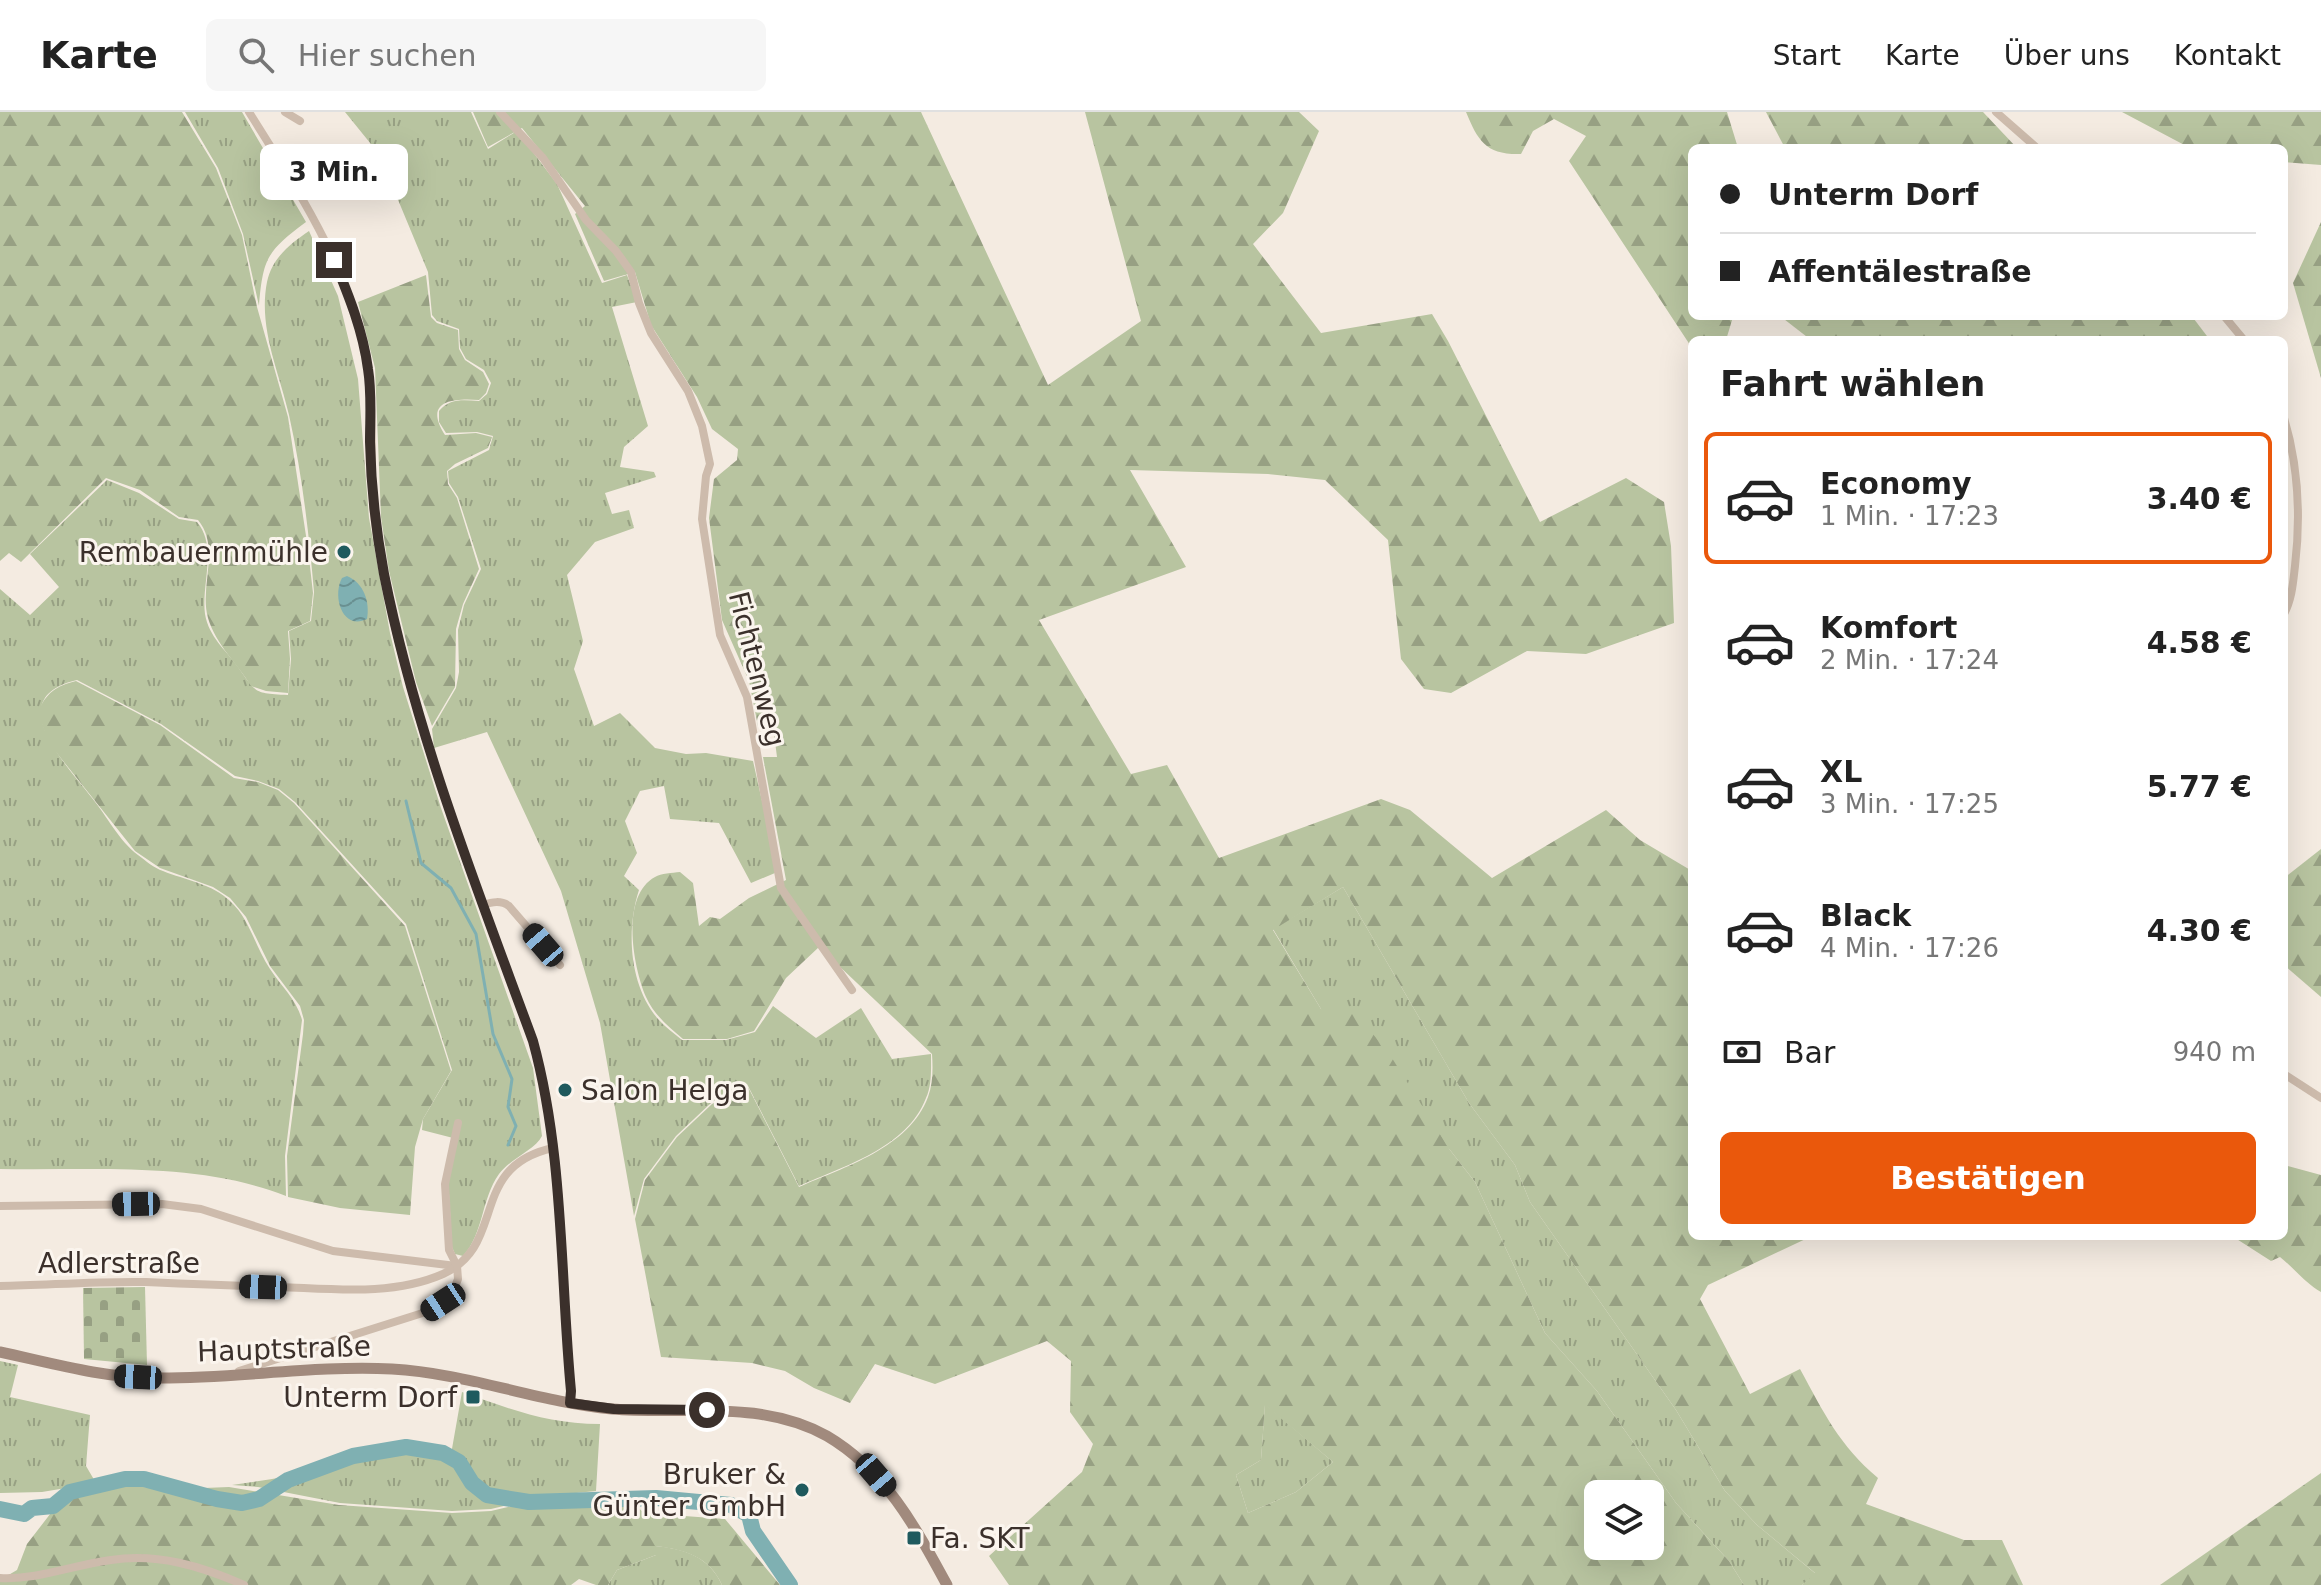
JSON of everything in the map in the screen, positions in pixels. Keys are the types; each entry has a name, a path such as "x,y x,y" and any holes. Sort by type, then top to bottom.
{"main road":[{"name":"Hauptstraße","path":"0,1352 120,1376 155,1378 395,1369 445,1376 570,1403"},
{"path":"570,1403 614,1409 753,1413 780,1417 825,1435 870,1469 888,1490 915,1527 947,1585"}],"street":[{"path":"249,112 315,221 357,317 368,368 371,402 374,515 395,627 433,758 533,1041 544,1081 553,1148 570,1403"},
{"path":"285,112 300,121"},
{"name":"Fichtenweg","path":"500,112 543,158 586,220 631,272 651,333 688,391 702,426 710,464 702,519 720,635 747,697 781,888 852,990"},
{"path":"1996,112 2032,144"},
{"path":"2227,320 2241,336"},
{"path":"2288,436 2298,482 2299,532 2288,607"},
{"path":"483,905 494,902 509,906 560,965"},
{"path":"2288,1077 2321,1098"},
{"path":"230,1374 429,1311 453,1292 458,1279 457,1266 449,1250 445,1184 458,1123"},
{"path":"0,1206 162,1204 201,1209 333,1251 457,1266 467,1257 478,1237 498,1185 508,1170 534,1153 553,1148"},
{"name":"Adlerstraße","path":"0,1286 141,1282 343,1290 411,1284 446,1273 457,1266"},
{"path":"0,1578 21,1579 112,1559 152,1558 214,1571 244,1585"}],"green space":[{"path":"0,112 182,112 216,168 242,235 257,307 288,417 308,549 313,593 310,621 288,631 288,693 251,686 216,637 206,606 208,543 198,520 179,517 140,490 106,478 21,562 9,553 0,561"},
{"path":"185,112 242,112 306,222 269,257 259,306 243,234 218,168"},
{"path":"345,112 471,112 488,149 517,131 557,184 602,283 627,275 637,302 612,307 648,426 624,447 620,467 654,472 656,477 605,493 612,514 629,510 634,528 595,542 567,575 583,641 574,669 594,726 620,713 655,748 753,761 772,845 775,873 751,883 719,823 670,819 664,786 640,791 625,821 637,853 624,876 639,890 632,922 636,974 648,1005 661,1022 682,1040 726,1040 755,1032 773,1006 816,1038 861,1008 892,1059 931,1054 929,1088 917,1115 889,1143 854,1163 799,1186 747,1084 712,1102 676,1136 644,1179 634,1216 600,1023 561,891 487,732 434,748 432,729 456,688 459,672 458,630 464,605 481,569 458,497 449,483 448,471 489,450 493,436 477,432 446,433 439,422 439,411 452,402 479,401 487,394 491,383 484,370 466,359 460,348 459,329 437,321 432,315 428,272 379,154"},
{"path":"473,112 921,112 1048,385 1141,321 1085,112 1299,112 1319,131 1283,213 1253,244 1321,333 1432,314 1540,522 1626,478 1664,502 1671,546 1674,623 1586,654 1527,651 1451,693 1424,689 1401,659 1388,540 1325,480 1268,474 1130,470 1186,567 1039,620 1131,774 1167,765 1219,858 1381,799 1410,810 1492,878 1606,810 1640,840 1688,869 1688,1240 1804,1240 1708,1285 1700,1299 1750,1394 1800,1369 1843,1441 1878,1478 1866,1504 1964,1540 2002,1540 2023,1585 1802,1585 1815,1573 1757,1525 1725,1491 1676,1410 1530,1202 1515,1165 1469,1103 1343,887 1273,930 1321,1009 1355,1012 1390,1055 1450,1150 1475,1182 1545,1333 1597,1391 1660,1480 1584,1480 1584,1560 1664,1560 1664,1486 1729,1561 1744,1585 1009,1585 989,1556 1082,1472 1093,1444 1070,1412 1071,1361 1047,1341 935,1384 875,1364 850,1403 814,1388 785,1371 752,1363 661,1357 635,1219 645,1180 677,1137 712,1104 747,1085 799,1187 873,1154 906,1130 919,1115 928,1097 932,1054 819,947 786,978 754,1031 727,1039 683,1039 658,1015 646,997 637,968 632,933 633,915 644,886 655,877 680,872 693,883 699,926 710,917 720,919 749,898 786,880 763,757 777,757 773,726 758,726 749,681 722,620 709,518 714,479 737,460 738,449 712,429 697,397 651,325 635,272 604,281 575,214 585,206 522,128 488,147","holes":["1265,1405 1333,1462 1296,1492 1248,1513 1236,1475 1261,1460"]},
{"path":"1466,112 1727,112 1737,144 1688,144 1688,320 1732,320 1727,336 1688,336 1688,342 1569,161 1586,136 1554,119 1533,131 1521,154 1509,154 1491,149 1475,131"},
{"path":"1766,112 1983,112 2013,144 1783,144"},
{"path":"2122,112 2321,112 2321,165 2288,162 2288,144 2182,144"},
{"path":"2321,222 2321,378 2293,283"},
{"path":"309,231 338,296 358,379 369,518 403,687 441,808 533,1068 542,1136 499,1174 475,1237 463,1256 455,1254 452,1247 448,1176 457,1139 422,1130 423,1119 452,1070 406,924 295,802 279,789 235,776 161,724 77,680 54,689 43,701 41,716 46,733 68,768 131,849 160,870 215,890 237,908 274,975 300,1013 302,1020 285,1156 286,1196 217,1177 181,1173 109,1169 0,1169 0,589 30,615 59,587 30,554 107,480 139,493 179,519 197,522 207,543 204,602 210,629 253,687 262,692 288,695 291,659 289,631 311,621 314,592 298,459 267,333 265,299 269,273 277,259"},
{"path":"426,275 431,317 437,323 458,330 459,349 465,360 483,372 489,384 479,400 451,401 439,408 439,424 445,435 476,433 492,437 488,448 447,471 448,484 457,498 479,569 463,604 456,629 455,687 432,726 416,682 389,571 381,517 375,368 358,302"},
{"path":"1785,320 2195,320 2207,336 1806,336"},
{"path":"76,681 160,725 234,778 258,782 278,790 294,803 405,926 451,1071 423,1119 415,1147 410,1215 340,1208 288,1197 287,1156 304,1020 300,1006 270,966 246,917 230,898 213,887 160,868 135,851 48,742 38,712 52,691"},
{"path":"2321,849 2321,997 2288,968 2288,875"},
{"path":"1343,887 1469,1103 1515,1165 1530,1202 1676,1410 1725,1491 1757,1525 1816,1574 1802,1585 1744,1585 1729,1561 1676,1503 1664,1486 1664,1480 1660,1480 1597,1391 1545,1333 1475,1182 1450,1150 1321,1009 1273,929"},
{"path":"2288,1166 2321,1175 2321,1292 2280,1257 2271,1261 2238,1240 2288,1240"},
{"path":"145,1287 147,1365 84,1359 83,1288"},
{"path":"0,1361 18,1365 10,1397 90,1415 86,1466 96,1483 42,1492 0,1493"},
{"path":"462,1392 546,1418 600,1424 596,1491 546,1496 491,1509 452,1511 340,1503 232,1485 287,1476 391,1451 432,1453 450,1460"},
{"path":"1265,1404 1333,1462 1296,1492 1248,1513 1236,1475 1261,1460"},
{"path":"2321,1473 2321,1585 2160,1585"},
{"path":"229,1487 339,1505 452,1513 491,1511 546,1498 600,1494 630,1500 644,1513 725,1519 780,1585 722,1585 710,1567 695,1556 656,1546 656,1555 617,1570 608,1585 596,1585 579,1579 571,1585 0,1585 0,1580 17,1570 27,1544 64,1496 97,1488 179,1489"},
{"path":"655,1546 676,1549 703,1561 722,1585 608,1585 617,1570 656,1555"}],"water":[{"path":"347,576 358,583 364,594 368,606 367,619 351,620 341,610 339,585 342,578"}],"waterway":[{"path":"406,801 421,863 451,888 476,934 493,1034 512,1079 508,1107 516,1126 508,1145"},
{"path":"0,1509 24,1514 32,1508 53,1506 70,1492 125,1479 144,1479 242,1503 259,1499 288,1480 353,1456 406,1447 443,1453 459,1462 472,1483 487,1495 529,1502 656,1498 731,1505 749,1515 753,1531 790,1585"}],"place":[{"name":"Rembauernmühle","path":"344,552"},
{"name":"Salon Helga","path":"565,1090"},
{"name":"Unterm Dorf","path":"473,1397"},
{"name":"Bruker & Günter GmbH","path":"802,1490"},
{"name":"Fa. SKT","path":"914,1538"}],"route":[{"path":"334,260 357,317 368,368 374,515 395,627 442,785 533,1041 544,1081 558,1202 570,1403 614,1409 707,1410"}]}
